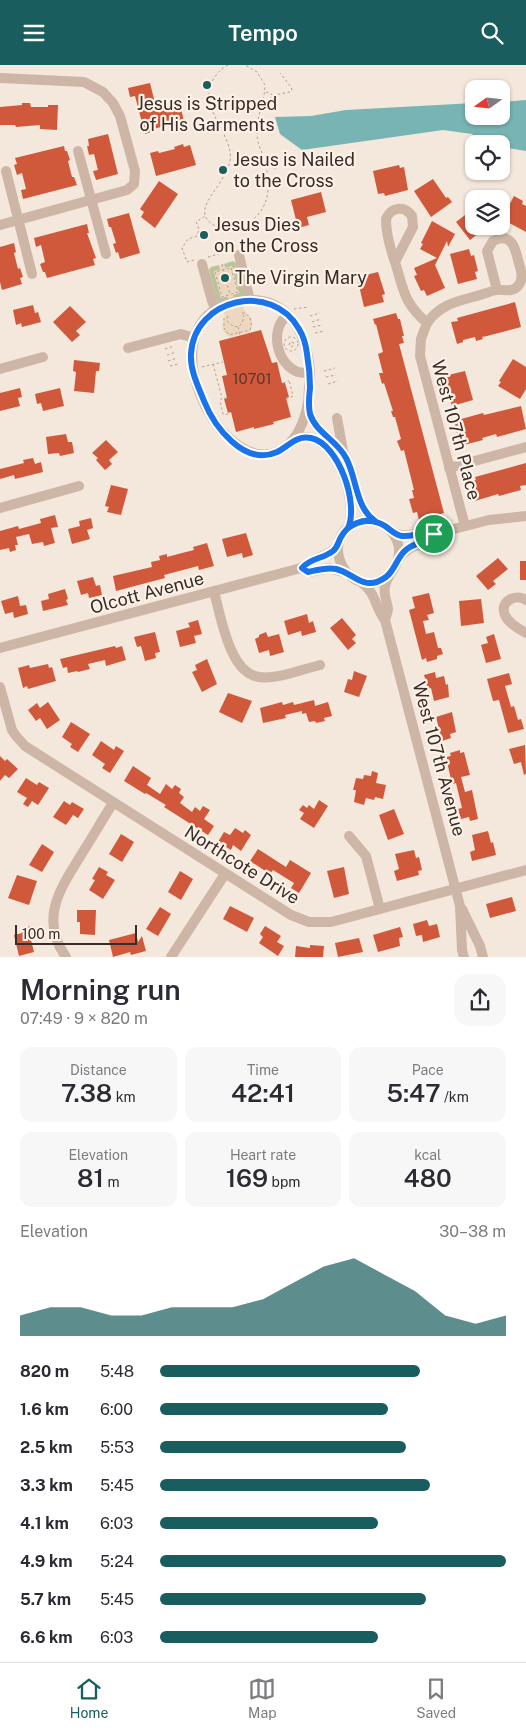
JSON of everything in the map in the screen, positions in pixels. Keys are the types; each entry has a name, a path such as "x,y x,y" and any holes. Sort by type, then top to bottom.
{"street":[{"path":"0,78 84,82 103,92 113,103 120,116 135,171 134,184 126,190 0,225"},
{"path":"78,151 106,254"},
{"path":"6,171 32,273"},
{"path":"395,262 414,223 410,213 401,209 392,211 386,219 391,253 404,295 413,309 427,323 436,312 447,304 497,290 505,291 516,288 522,277 515,248 510,241 504,238 493,241 487,251 497,290"},
{"path":"239,255 250,301"},
{"path":"200,261 212,301 218,313"},
{"path":"287,445 301,427 308,402 310,373 303,335 288,313 272,304 250,301 234,302 201,324 194,338 191,359 196,382 209,411 225,434 240,447 256,454 273,453 287,445 299,438 318,441 333,454 342,470 350,498 352,515 348,528 340,539 338,558 346,573 361,582 375,582 390,574 396,565 399,546 392,532 368,515 363,507 351,469 344,455 336,444 316,425 310,414 308,402"},
{"path":"288,313 280,322 277,331 280,352 293,369 299,372 310,373"},
{"name":"West 107th Place","path":"427,323 420,339 420,356 465,527"},
{"path":"128,348 173,342 184,335 194,338"},
{"path":"0,369 43,357"},
{"path":"336,418 344,455"},
{"path":"449,468 526,447"},
{"path":"0,508 79,486"},
{"path":"392,532 401,535 425,532 434,534 497,519 526,516"},
{"path":"348,528 361,521 375,521"},
{"path":"398,558 407,549 427,541 434,534"},
{"name":"Olcott Avenue","path":"0,648 302,568 306,562 330,553 338,546"},
{"name":"Olcott Avenue","path":"302,568 308,572 330,568 346,573"},
{"name":"West 107th Avenue","path":"390,574 385,587 388,609 386,620 460,906 464,957"},
{"name":"West 107th Avenue","path":"361,582 372,593 379,612 386,620"},
{"path":"214,592 232,652 242,668 258,677 271,677 320,665"},
{"path":"526,600 519,597 510,599 505,604 504,610 508,620 526,633"},
{"name":"Northcote Drive","path":"0,687 12,730 20,742 30,750 291,915 309,922 331,922 526,871"},
{"path":"66,957 59,945 55,932 53,917 55,903 62,886 113,803"},
{"path":"350,837 366,856 380,909"},
{"path":"172,957 225,874"},
{"name":"West 107th Avenue","path":"460,906 480,945 483,957"}],"path":[{"path":"228,65 222,68 214,79 209,97 216,119 227,139 230,162 224,178 205,211 205,216 214,225 226,229 239,227 254,219 263,208 268,197 268,181 256,133 266,85 262,76 254,69 245,65"},
{"path":"264,92 274,95 290,92 292,89 280,73"},
{"path":"261,107 274,95"},
{"path":"264,163 276,163 275,170"},
{"path":"205,216 196,222 199,229 197,236 188,239 182,248 187,262 200,261 219,254"},
{"path":"222,264 225,276 222,277 226,281 231,300"},
{"path":"231,268 238,292 230,294 222,297 215,272 231,268"},
{"path":"288,313 302,307 308,307"},
{"path":"238,327 244,319 239,310"},
{"path":"218,313 229,313 229,323 238,327"},
{"path":"225,318 224,328 227,333 229,335 240,334 250,329 251,325 249,315 246,313 241,314"},
{"path":"310,316 320,313"},
{"path":"312,322 321,319"},
{"path":"313,327 322,325"},
{"path":"238,327 240,334"},
{"path":"315,333 324,331"},
{"path":"290,337 294,337 298,342 298,347 293,351 289,351 284,346 286,339 290,337"},
{"path":"165,349 173,342"},
{"path":"167,355 176,352"},
{"path":"168,361 177,358"},
{"path":"199,363 200,368 223,361"},
{"path":"170,366 179,364"},
{"path":"213,364 222,398 220,401 223,414 230,413"},
{"path":"324,371 334,368"},
{"path":"326,377 336,375"},
{"path":"283,383 289,380 293,395 291,398 287,398"},
{"path":"328,384 338,381"},
{"path":"222,398 227,398"}],"green space":[{"path":"233,261 236,263 244,295 234,299 232,295 239,293 232,267 225,268 224,264"},
{"path":"219,265 220,270 214,272 221,298 228,296 229,300 221,303 217,301 209,270 211,267"}],"shaded area":[{"path":"224,264 225,268 232,266 239,293 233,295 234,299 229,300 227,296 221,298 214,271 220,270 219,265"},
{"path":"243,304 244,310 252,319 251,330 250,332 230,337 224,332 222,327 225,316 223,310"}],"water":[{"path":"526,100 526,151 510,148 510,135 473,135 443,130 302,150 280,134 275,117 311,116 346,110 465,103 465,125 510,125 510,101"}],"building":[{"path":"150,83 156,107 179,101 184,121 178,123 179,125 170,127 169,125 153,129 154,131 145,134 135,96 130,97 128,88"},
{"path":"22,103 30,103 31,107 58,105 57,130 40,129 40,125 16,127 15,125 0,125 0,107 22,105"},
{"path":"108,134 118,174 96,180 93,171 98,170 94,154 89,155 88,139"},
{"path":"183,144 184,147 190,145 196,165 156,176 150,153 175,149 174,147"},
{"path":"64,146 70,160 68,161 72,177 74,177 77,185 23,199 21,190 26,189 22,173 17,175 14,165 17,164 15,158"},
{"path":"399,165 400,168 404,167 408,190 385,196 384,193 378,194 373,171"},
{"path":"433,179 446,198 448,197 452,202 431,217 414,191"},
{"path":"159,181 178,194 155,228 141,217 144,212 140,209"},
{"path":"321,192 326,212 307,217 309,225 298,228 291,200"},
{"path":"514,196 523,201 522,204 526,206 526,232 510,223 510,204"},
{"path":"129,213 140,253 120,259 113,244 116,243 107,219"},
{"path":"465,215 465,234 456,222"},
{"path":"432,221 455,234 448,247 447,241 435,265 445,288 427,296 424,290 421,291 414,276 417,275 414,268 437,258 420,249"},
{"path":"87,224 89,233 87,233 96,258 93,259 95,265 47,278 40,264 45,262 41,245 36,247 34,238"},
{"path":"466,235 476,235 470,240"},
{"path":"14,243 16,252 14,253 18,269 20,268 23,277 20,278 22,284 2,290 0,282 0,247"},
{"path":"469,249 471,256 474,255 478,271 475,272 477,279 458,284 450,254"},
{"path":"378,272 385,294 382,295 384,302 364,307 357,277"},
{"path":"515,302 521,327 482,337 483,339 476,341 475,337 463,340 463,342 457,344 451,322 458,321 457,318"},
{"path":"33,305 35,313 38,312 41,322 22,327 21,323 16,325 13,310"},
{"path":"70,306 86,322 76,331 80,335 72,342 53,322"},
{"path":"396,313 398,319 400,319 404,336 402,336 404,343 399,344 444,513 419,520 417,512 413,513 409,499 414,498 412,490 414,490 404,450 401,451 397,441 401,439 395,417 393,417 391,411 393,411 379,373 383,373 378,354 383,352 373,319"},
{"path":"261,330 272,363 277,362 282,383 285,383 289,397 286,398 291,417 273,422 274,424 236,432 231,412 228,413 224,399 227,398 222,376 227,375 219,341"},
{"path":"513,359 526,367 526,389 520,399 498,386 501,382 499,381"},
{"path":"74,360 100,363 99,371 96,371 94,393 74,391 76,372 73,371"},
{"path":"465,371 473,400 452,406 444,383 446,383 444,376"},
{"path":"20,388 22,397 18,398 20,406 0,411 0,393"},
{"path":"60,388 64,406 43,411 41,403 37,404 35,394"},
{"path":"521,406 526,429 497,437 496,434 482,438 483,440 460,446 454,421"},
{"path":"66,434 68,442 72,442 74,453 60,456 59,453 48,454 46,437"},
{"path":"106,440 118,452 109,460 112,464 105,470 96,460 98,458 92,453"},
{"path":"33,458 35,464 41,462 43,472 15,479 14,475 0,479 0,469 24,463 23,460"},
{"path":"526,463 526,485 520,486 521,490 475,501 470,482 476,480 475,477"},
{"path":"111,485 128,489 121,515 107,512 109,507 105,506"},
{"path":"55,515 58,527 51,528 55,543 44,546 43,542 32,544 29,534 16,537 18,545 15,545 16,550 10,552 9,548 0,550 0,531 18,526 19,529 41,523 40,519"},
{"path":"91,518 93,528 87,530 90,539 72,544 68,529 80,526 79,521"},
{"path":"246,533 253,555 243,558 242,553 227,557 222,539"},
{"path":"207,543 214,566 199,570 198,566 164,575 165,578 116,591 113,576 152,567 151,562 160,560 159,556 167,554 167,557 194,550 193,547"},
{"path":"498,558 508,569 493,581 496,584 488,590 476,576"},
{"path":"520,561 526,561 526,580 520,580"},
{"path":"93,577 96,586 100,585 102,595 89,598 88,593 81,595 77,581"},
{"path":"65,589 68,605 43,611 41,601 49,599 48,594"},
{"path":"429,593 434,613 427,615 429,620 423,621 426,634 434,632 438,648 441,648 443,654 437,656 437,659 427,662 426,658 422,660 409,610 415,608 412,597"},
{"path":"18,596 20,606 26,605 28,614 14,618 13,612 5,614 1,601"},
{"path":"481,599 484,623 461,626 459,601"},
{"path":"307,614 309,623 313,621 316,632 302,636 301,631 288,635 284,621"},
{"path":"342,618 356,635 352,639 356,643 348,650 330,628"},
{"path":"198,620 202,634 194,636 196,643 180,647 176,631 190,627 188,623"},
{"path":"155,632 160,652 155,653 156,658 145,661 141,646 137,647 134,637"},
{"path":"266,632 268,637 279,634 284,652 270,656 269,650 259,653 255,639"},
{"path":"494,634 501,659 486,663 481,645 488,643 486,637"},
{"path":"115,646 116,648 122,646 126,660 106,666 105,660 88,664 90,669 68,673 67,667 63,668 60,659"},
{"path":"207,659 217,684 202,692 192,672 197,670 195,665"},
{"path":"48,664 49,668 52,667 56,681 28,689 27,686 23,688 18,668 29,665 30,668"},
{"path":"354,671 367,676 359,697 344,692 348,679 352,680"},
{"path":"435,672 436,678 444,676 446,685 448,684 449,697 434,701 431,688 428,689 424,675"},
{"path":"509,673 512,684 505,686 511,707 514,706 518,720 521,719 524,729 508,733 499,700 493,701 487,679"},
{"path":"228,693 252,701 242,723 219,712"},
{"path":"314,700 315,706 328,702 332,716 324,718 325,721 309,722 306,713 302,714 302,711 285,715 286,718 263,723 260,708 282,702 283,705 293,702 294,705"},
{"path":"48,702 60,720 47,729 40,718 36,721 28,710 37,703 40,708"},
{"path":"452,712 456,732 450,734 451,738 442,741 436,717"},
{"path":"71,722 90,734 78,752 70,747 72,744 62,737"},
{"path":"101,741 114,750 116,746 124,751 110,773 102,768 105,764 92,755"},
{"path":"525,745 526,774 524,775 521,762 514,764 509,749"},
{"path":"460,750 460,753 464,752 470,775 461,777 465,792 472,790 478,819 470,821 469,817 461,819 458,809 462,808 456,783 452,784 446,757 451,756 450,753"},
{"path":"0,756 5,761 7,759 18,769 9,778 5,775 0,781"},
{"path":"133,766 151,778 147,785 160,794 166,784 172,789 175,785 181,789 179,793 184,797 180,803 192,812 195,807 200,811 203,806 210,810 204,819 214,826 208,835 164,807 166,805 124,781"},
{"path":"372,771 378,773 376,783 386,785 383,799 375,797 374,800 366,798 364,805 354,802 356,790 353,790 356,778 363,779 364,775 371,776"},
{"path":"26,778 37,785 39,782 49,788 38,805 32,801 28,807 23,804 27,798 17,792"},
{"path":"319,800 328,806 314,828 300,819 304,813 299,810 303,805 307,808 309,805 314,809"},
{"path":"64,801 70,805 72,802 84,809 78,818 73,815 66,825 53,817"},
{"path":"394,809 404,834 388,840 379,815"},
{"path":"235,828 243,833 245,830 251,835 241,851 233,845 231,850 218,842 224,832 230,835"},
{"path":"488,831 496,855 472,861 470,852 475,850 472,835"},
{"path":"121,834 134,842 122,862 109,854"},
{"path":"42,844 54,852 42,872 29,865"},
{"path":"258,849 286,867 290,860 311,873 299,893 291,888 294,883 273,870 270,874 250,861"},
{"path":"414,850 416,858 419,857 422,870 418,871 419,875 397,881 394,871 399,869 395,854"},
{"path":"99,867 108,872 106,875 115,880 103,899 89,890 95,880 92,879"},
{"path":"344,867 349,894 334,898 327,871"},
{"path":"180,871 193,879 181,900 168,892"},
{"path":"17,875 37,881 29,905 8,898"},
{"path":"512,897 516,911 490,918 486,904"},
{"path":"230,906 254,918 247,932 223,919"},
{"path":"160,907 171,914 158,936 146,929"},
{"path":"77,910 96,910 95,935 80,934"},
{"path":"427,920 429,926 437,924 440,937 423,942 422,935 416,936 413,924"},
{"path":"30,926 34,939 31,940 34,952 19,956 14,935 22,933 21,929"},
{"path":"265,926 281,936 277,942 284,946 278,956 259,943 263,937 260,934"},
{"path":"400,927 403,937 399,938 400,946 378,952 373,935"},
{"path":"136,933 138,942 142,936 146,951 131,955 130,952 113,957 109,940"},
{"path":"359,938 363,952 338,957 335,943"},
{"path":"310,945 324,946 323,957 295,957 296,946 310,948"}],"place":[{"name":"Jesus is Stripped of His Garments","path":"207,85"},
{"name":"Jesus is Nailed to the Cross","path":"223,170"},
{"name":"Jesus Dies on the Cross","path":"204,235"},
{"name":"The Virgin Mary","path":"225,278"}],"route":[{"path":"434,534 425,532 401,535 392,532 380,523 371,521 361,521 356,523 348,528 352,507 342,470 333,454 315,439 299,438 280,451 263,455 250,452 232,441 216,423 209,411 196,382 192,366 192,342 205,319 216,310 234,302 263,302 272,304 282,310 301,331 309,365 310,414 318,428 336,444 344,455 351,469 363,507 370,518 375,521 371,521 366,521 361,521 348,528 333,551 323,557 306,562 302,568 308,572 330,568 346,573 361,582 380,581 390,574 404,551 413,545 427,541 434,534"}]}
